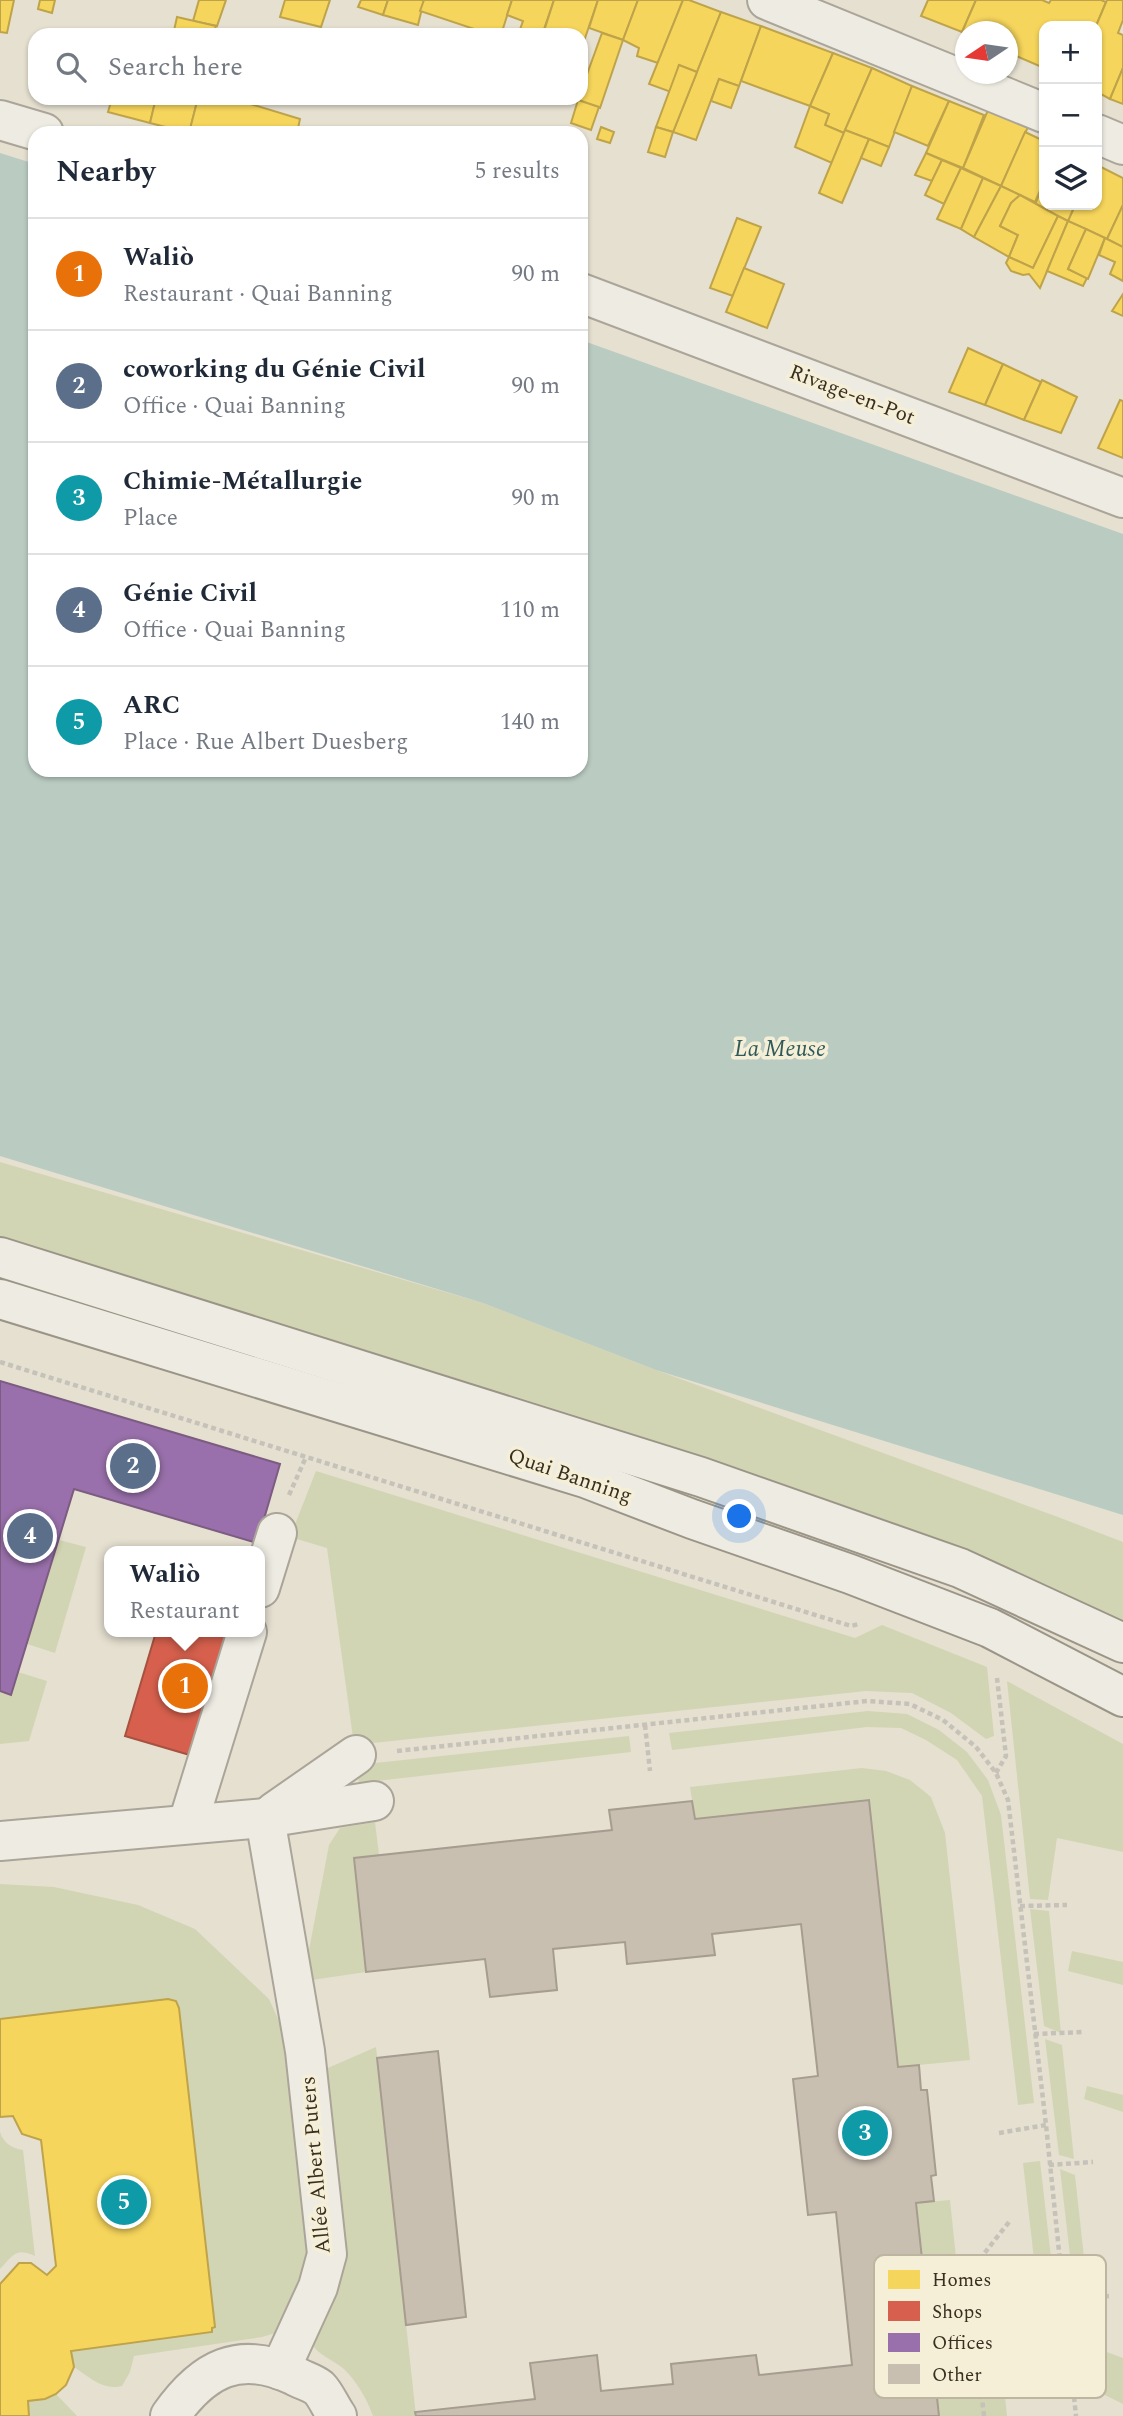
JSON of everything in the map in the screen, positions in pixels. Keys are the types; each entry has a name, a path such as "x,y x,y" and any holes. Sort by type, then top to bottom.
{"street":[{"path":"767,0 1039,111"},
{"path":"0,120 28,128"},
{"path":"1102,136 1123,145"},
{"name":"Rivage-en-Pot","path":"588,296 1123,498"},
{"name":"Quai Banning","path":"0,1257 701,1477 960,1568 1123,1643"},
{"name":"Quai Banning","path":"0,1299 585,1478 990,1628 1123,1697"},
{"path":"265,1572 277,1533"},
{"path":"188,1823 245,1637"},
{"path":"265,1818 356,1755"},
{"path":"0,1841 265,1818 374,1801"},
{"name":"Allée Albert Puters","path":"265,1818 305,2050 327,2254 318,2287 281,2370"},
{"path":"170,2416 184,2396 211,2374 237,2363 281,2370 319,2388 337,2416"}],"path":[{"path":"0,1362 851,1626 863,1623"},
{"path":"292,1486 306,1457"},
{"path":"996,1773 1006,1756 997,1676"},
{"path":"356,1755 867,1701 910,1704 943,1720 976,1747 996,1773 1008,1800 1059,2255"},
{"path":"645,1726 650,1771"},
{"path":"1020,1906 1067,1905"},
{"path":"1034,2034 1084,2032"},
{"path":"999,2133 1046,2125"},
{"path":"1049,2165 1093,2162"},
{"path":"983,2255 1009,2221"},
{"path":"982,2398 984,2416"},
{"path":"1074,2398 1076,2416"}],"green space":[{"path":"0,1162 483,1303 656,1370 1123,1542 1123,1621 946,1543 807,1492 577,1416 0,1238"},
{"path":"316,1471 855,1638 882,1625 987,1667 994,1736 986,1739 951,1713 912,1693 866,1691 354,1745 327,1548 290,1537"},
{"path":"59,1540 86,1547 55,1653 27,1644"},
{"path":"18,1672 47,1681 29,1741 0,1744 0,1691 11,1694"},
{"path":"1007,1681 1123,1744 1123,1852 1057,1838 1048,1900 1030,1899"},
{"path":"868,1711 907,1714 939,1730 967,1752 988,1780 1001,1815 1034,2103 1018,2105 982,1796 957,1760 901,1728 867,1727 672,1750 669,1733"},
{"path":"629,1736 631,1752 359,1783 356,1765"},
{"path":"862,1768 886,1771 910,1780 931,1797 945,1833 970,2060 898,2067 869,1800 695,1819 690,1787"},
{"path":"375,1822 379,1855 354,1858 366,1972 312,1980 309,1950 329,1845 340,1828"},
{"path":"0,1884 54,1887 138,1905 195,1929 269,1999 293,2052 314,2248 279,2332 262,2337 134,2356 130,2372 122,2386 102,2385 74,2367 71,2351 212,2332 179,2008 176,2001 168,1999 0,2019"},
{"path":"1030,1909 1049,1911 1061,2033 1044,2026"},
{"path":"1072,1951 1123,1962 1123,1985 1068,1971"},
{"path":"1045,2039 1062,2045 1074,2159 1059,2155"},
{"path":"376,2047 416,2416 373,2416 368,2403 349,2374 317,2351 310,2342 321,2071"},
{"path":"1087,2086 1123,2095 1123,2112 1084,2099"},
{"path":"0,2132 9,2145 23,2150 35,2256 19,2252 0,2269"},
{"path":"1040,2161 1051,2255 1034,2255 1023,2163"},
{"path":"1060,2169 1075,2175 1084,2255 1070,2255"},
{"path":"950,2200 956,2255 922,2255 916,2203"},
{"path":"1106,2352 1123,2358 1123,2404 1106,2396"},
{"path":"56,2394 77,2416 29,2416 28,2401 45,2399"},
{"path":"937,2398 1005,2398 1007,2416 939,2416"}],"water":[{"name":"La Meuse","path":"0,153 28,162 28,777 588,777 588,343 1123,534 1123,1515 656,1370 483,1303 0,1156"}],"building: Homes":[{"path":"0,0 14,0 7,33 0,32"},
{"path":"40,0 55,0 52,13 38,9"},
{"path":"199,0 226,0 217,26 193,21"},
{"path":"285,0 330,0 321,27 280,17"},
{"path":"361,0 388,0 383,15 358,7"},
{"path":"388,0 424,0 418,25 383,15"},
{"path":"424,0 512,0 503,28 471,28 420,11"},
{"path":"512,0 554,0 544,28 520,28 523,21 507,15"},
{"path":"554,0 598,0 588,29 545,28"},
{"path":"598,0 638,0 623,40 589,28"},
{"path":"638,0 683,0 658,63 637,56 639,48 623,40"},
{"path":"683,0 721,12 697,72 679,65 671,92 649,84"},
{"path":"928,0 976,0 967,21 955,21 955,29 921,16"},
{"path":"976,0 1106,2 1098,21 1039,21 1039,66 1018,57 1018,21 967,21"},
{"path":"1107,0 1123,0 1123,20 1118,33 1123,35 1123,68 1110,99 1102,95 1102,21 1098,21"},
{"path":"721,12 761,26 739,86 719,79 696,140 673,132"},
{"path":"177,17 216,26 215,28 175,28"},
{"path":"761,26 833,53 810,106 741,81"},
{"path":"602,33 623,40 600,108 588,104 588,72"},
{"path":"833,53 872,68 844,133 825,125 829,114 810,106"},
{"path":"679,65 697,72 673,132 656,127"},
{"path":"872,68 912,86 889,147 845,130"},
{"path":"1123,68 1123,104 1110,99"},
{"path":"719,79 739,86 731,108 711,101"},
{"path":"912,86 949,101 928,146 894,132"},
{"path":"949,101 984,115 963,168 926,153"},
{"path":"588,103 599,107 591,130 588,126 571,123 576,105"},
{"path":"110,105 154,105 150,123 108,112"},
{"path":"154,105 196,105 191,126 162,126 150,123"},
{"path":"196,105 254,105 300,119 298,126 191,126"},
{"path":"810,106 829,114 825,125 844,133 832,163 795,147"},
{"path":"988,110 1028,127 1001,186 963,168"},
{"path":"601,127 614,132 610,143 597,139"},
{"path":"656,127 673,132 665,157 648,152"},
{"path":"845,130 869,139 842,203 819,193"},
{"path":"1025,132 1039,139 1039,193 1035,202 1001,186"},
{"path":"869,139 889,147 881,166 861,158"},
{"path":"926,153 942,160 932,181 915,175"},
{"path":"942,160 961,168 944,204 925,195"},
{"path":"961,168 983,178 961,229 937,219"},
{"path":"1102,168 1123,178 1123,205 1107,239 1068,221 1073,210 1102,210"},
{"path":"983,178 1001,186 974,237 961,229"},
{"path":"1001,186 1020,195 1011,203 1000,226 1018,235 1009,257 974,237"},
{"path":"1020,195 1039,206 1039,210 1047,210 1058,216 1033,268 1009,257 1018,235 1000,226 1011,203"},
{"path":"1123,205 1123,247 1107,239"},
{"path":"1045,210 1073,210 1068,221"},
{"path":"1058,216 1068,221 1040,288 1029,274 1011,271 1006,263 1009,257 1033,268"},
{"path":"737,218 761,227 733,296 710,288"},
{"path":"1068,221 1086,229 1068,269 1087,278 1083,286 1047,271"},
{"path":"1086,229 1105,238 1088,279 1068,269"},
{"path":"1105,238 1123,247 1123,281 1110,274 1115,262 1099,255"},
{"path":"744,268 784,284 767,328 726,312"},
{"path":"1123,294 1123,316 1112,311"},
{"path":"968,348 1003,364 985,405 949,392"},
{"path":"1003,364 1041,382 1024,420 985,405"},
{"path":"1042,380 1077,397 1061,433 1024,420"},
{"path":"1120,400 1123,401 1123,458 1098,448"},
{"path":"168,1999 176,2001 179,2008 215,2327 212,2332 71,2351 74,2367 66,2385 45,2399 28,2401 29,2416 0,2416 0,2284 19,2263 31,2263 47,2275 56,2266 41,2140 22,2134 13,2116 0,2117 0,2019"}],"building: Shops":[{"path":"155,1637 230,1637 193,1756 125,1736"}],"building: Offices":[{"path":"0,1381 280,1464 257,1543 74,1489 11,1695 0,1691"}],"building: Other":[{"path":"869,1800 898,2067 919,2065 921,2090 927,2090 936,2175 931,2176 934,2201 916,2203 922,2255 874,2255 874,2398 937,2398 939,2416 416,2416 415,2412 535,2399 530,2363 597,2355 601,2391 673,2384 671,2364 756,2355 759,2375 852,2365 836,2212 808,2215 793,2079 818,2076 801,1924 712,1934 715,1955 627,1964 625,1942 553,1949 557,1990 490,1997 485,1959 366,1972 354,1858 612,1830 609,1810 692,1801 695,1819"},
{"path":"438,2051 466,2317 406,2325 377,2058"}],"place":[{"name":"coworking du Génie Civil","path":"133,1466"},
{"name":"Génie Civil","path":"30,1536"},
{"name":"Waliò","path":"185,1686"},
{"name":"Chimie-Métallurgie","path":"865,2133"},
{"name":"ARC","path":"124,2202"}]}
